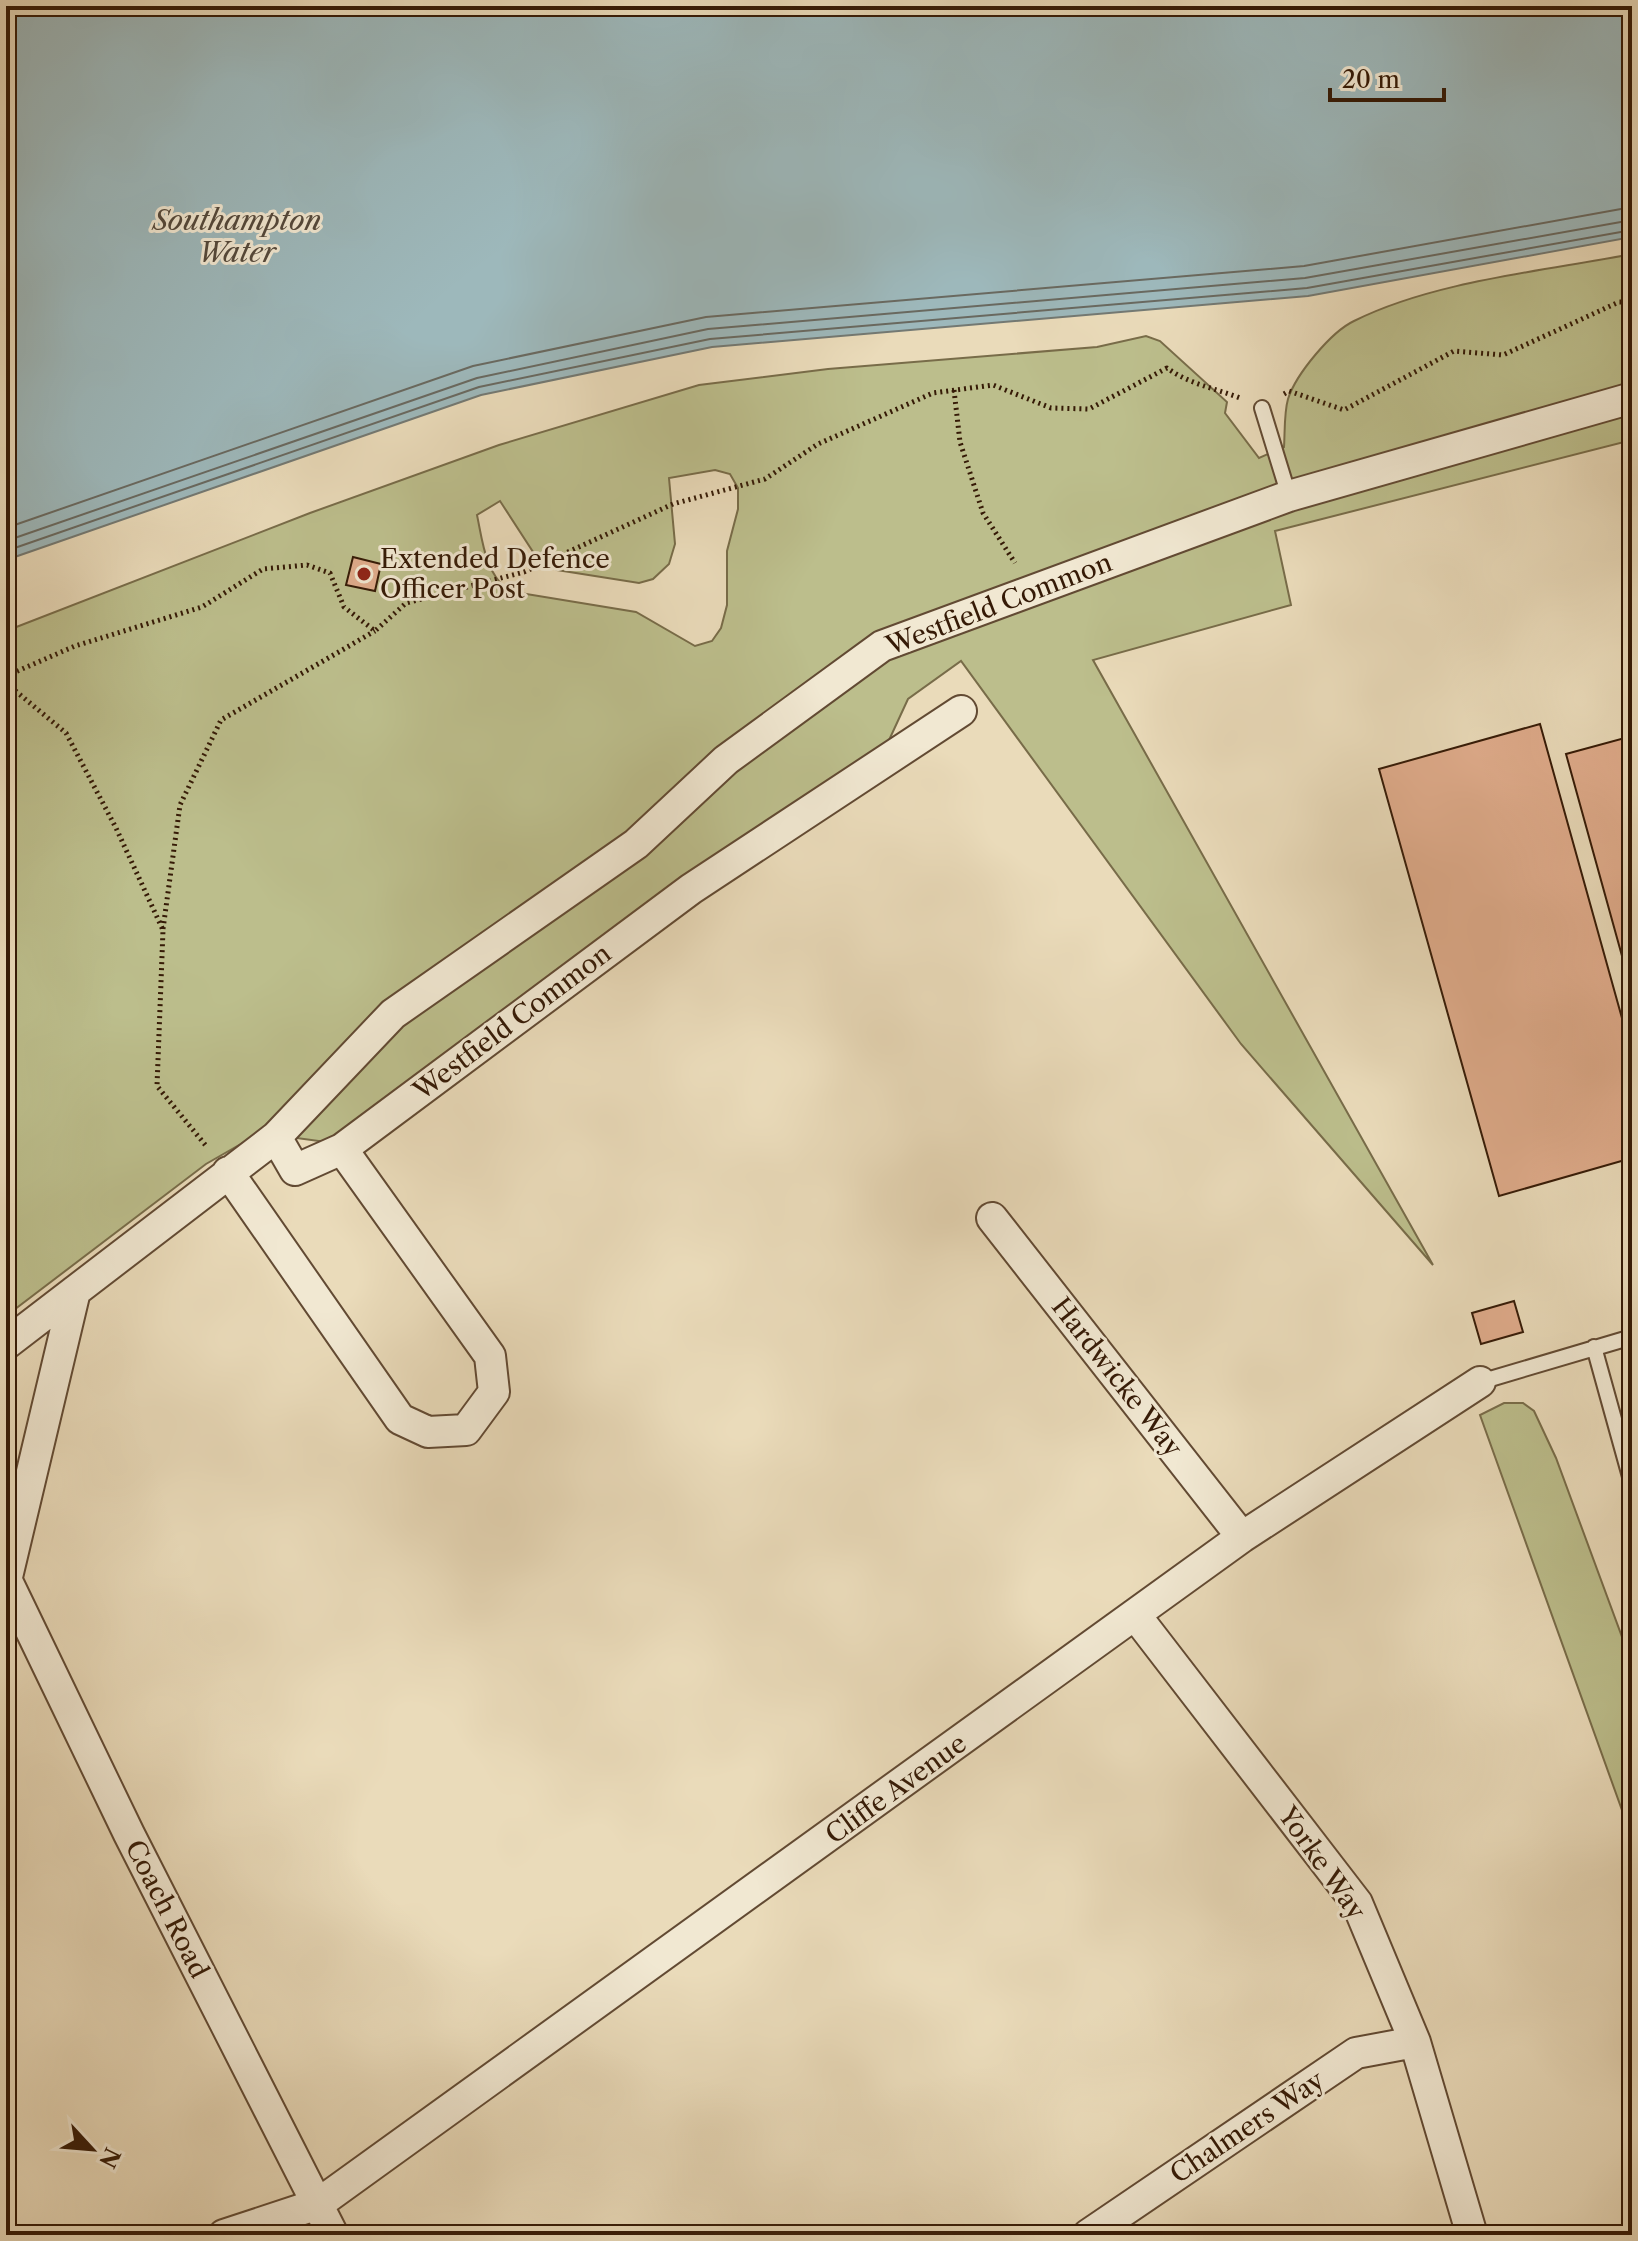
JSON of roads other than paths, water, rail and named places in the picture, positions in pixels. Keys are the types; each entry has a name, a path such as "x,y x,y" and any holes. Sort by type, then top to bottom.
{"street":[{"name":"Westfield Common","path":"6,1344 276,1137 393,1014 636,844 718,767 773,723 882,646 1289,496 1632,398"},
{"name":"Westfield Common","path":"276,1137 295,1170 342,1149 691,889 961,711"},
{"path":"228,1172 400,1419 428,1432 466,1430 494,1392 490,1356 342,1149"},
{"name":"Hardwicke Way","path":"992,1218 1242,1537"},
{"name":"Coach Road","path":"75,1291 6,1580 129,1834 333,2235"},
{"name":"Cliffe Avenue","path":"224,2235 318,2204 1242,1537 1480,1382"},
{"name":"Yorke Way","path":"1136,1616 1357,1903 1415,2042 1472,2235"},
{"name":"Chalmers Way","path":"1088,2235 1356,2053 1415,2042"}],"lane":[{"path":"1262,408 1289,496"},
{"path":"1480,1382 1632,1337"},
{"path":"1594,1347 1632,1484"}],"water":[{"name":"Southampton Water","path":"6,6 1632,6 1632,237 1308,296 712,347 481,395 6,560"}],"place":[{"name":"Extended Defence Officer Post","path":"364,574"}]}
